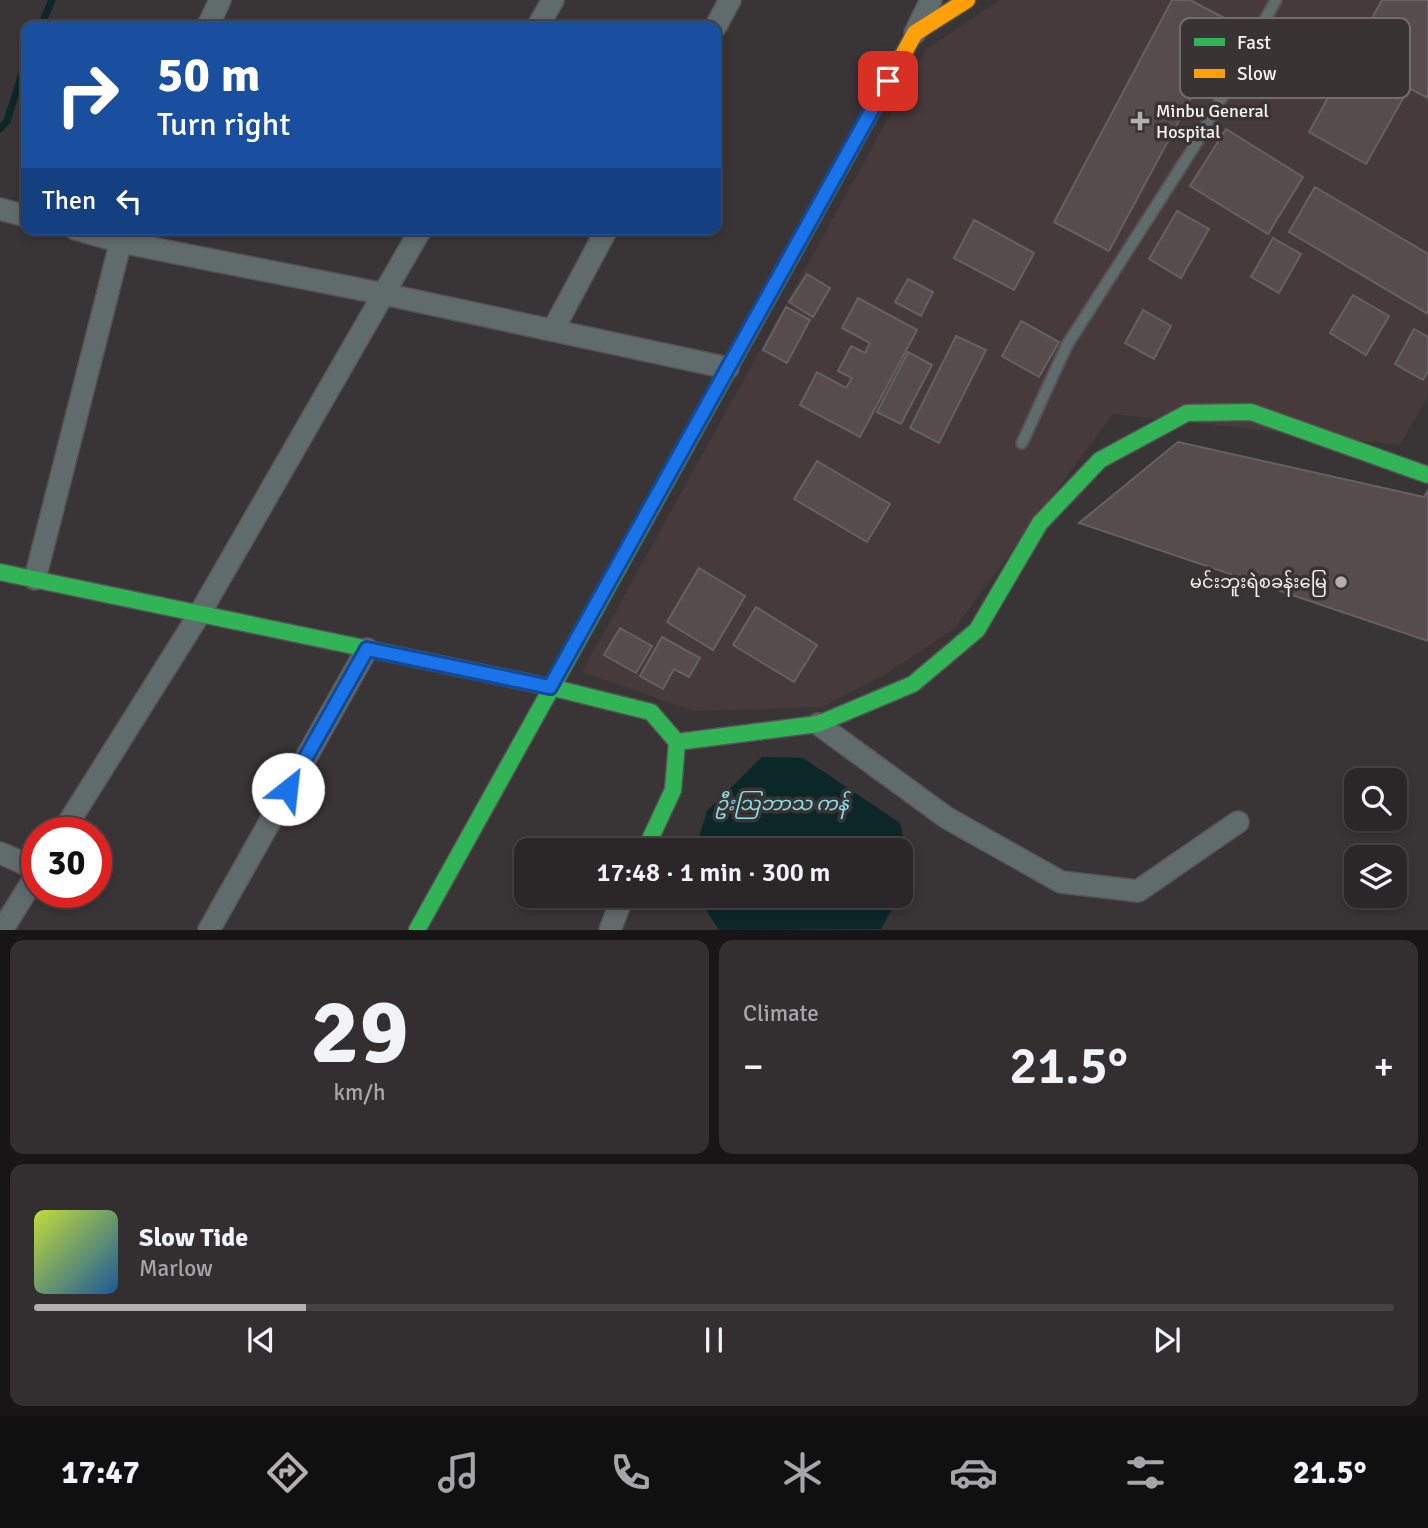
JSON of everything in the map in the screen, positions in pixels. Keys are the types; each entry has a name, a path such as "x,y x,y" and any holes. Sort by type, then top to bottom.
{"street":[{"path":"210,21 220,0"},
{"path":"541,21 553,0"},
{"path":"719,21 730,0"},
{"path":"417,929 931,0"},
{"path":"915,33 967,0"},
{"path":"0,209 21,215"},
{"path":"35,579 122,235 728,368"},
{"path":"72,817 200,613 418,235"},
{"path":"553,330 604,235"},
{"path":"677,742 818,724 913,684 977,630 1041,523 1100,460 1187,413 1251,412 1428,475"},
{"path":"0,572 550,687 651,712 677,742 673,790 651,838"},
{"path":"209,929 367,649"},
{"path":"818,724 947,818 1061,883 1138,891 1238,822"},
{"path":"0,853 21,863"},
{"path":"2,929 21,898"},
{"path":"610,929 618,908"}],"lane":[{"path":"1266,18 1276,0"},
{"path":"1022,443 1067,345 1196,142 1221,98"}],"shaded area":[{"path":"999,0 1428,0 1428,396 1400,445 1113,414 954,629 886,674 822,707 693,711 582,672 926,50"}],"water":[{"name":"ဦး‌ဩဘာသ ကန်","path":"762,757 803,758 900,823 904,838 699,838 707,811"},
{"path":"705,908 892,908 881,929 719,930"}],"building":[{"path":"1172,0 1190,0 1224,18 1180,18 1180,98 1191,98 1109,251 1054,222"},
{"path":"1382,0 1428,0 1428,98 1410,89 1410,18 1372,18"},
{"path":"1328,98 1403,98 1366,164 1309,132"},
{"path":"1226,129 1303,177 1268,234 1190,186"},
{"path":"1315,187 1428,254 1428,314 1289,232"},
{"path":"1177,211 1209,229 1181,278 1149,259"},
{"path":"974,220 1034,253 1014,290 954,258"},
{"path":"1273,238 1301,254 1279,293 1251,277"},
{"path":"807,274 830,288 813,317 789,302"},
{"path":"908,279 933,292 921,316 895,302"},
{"path":"1353,295 1389,316 1366,355 1330,333"},
{"path":"858,298 917,330 860,437 800,405 817,372 846,388 852,378 838,371 851,346 865,353 870,343 842,328"},
{"path":"786,307 810,320 787,363 763,350"},
{"path":"1143,310 1171,326 1154,359 1125,343"},
{"path":"1021,321 1059,342 1039,377 1002,356"},
{"path":"1414,329 1428,337 1428,371 1423,380 1395,364"},
{"path":"956,336 986,350 939,443 910,428"},
{"path":"908,352 932,365 901,424 877,412"},
{"name":"မင်းဘူးရဲစခန်းမြေ","path":"1178,442 1424,497 1428,490 1428,641 1079,523"},
{"path":"817,461 890,504 867,542 794,499"},
{"path":"699,568 745,596 713,650 667,622"},
{"path":"756,607 817,645 794,682 733,645"},
{"path":"620,628 652,646 636,673 604,655"},
{"path":"662,637 700,658 689,677 674,669 663,689 640,676"}],"waterway":[{"path":"43,21 52,0"},
{"path":"0,129 7,121 21,77"}],"traffic: fast":[{"path":"417,930 847,156"},
{"path":"677,742 818,724 913,684 977,630 1040,523 1100,460 1187,413 1251,412 1428,475"},
{"path":"0,572 550,687 651,712 677,742 673,790 651,838"}],"traffic: slow":[{"path":"847,156 915,33 967,0"}],"place":[{"name":"Minbu General Hospital","path":"1140,121"},
{"name":"မင်းဘူးရဲစခန်းမြေ","path":"1341,582"}],"route":[{"path":"288,789 367,649 550,687 888,81"}]}
